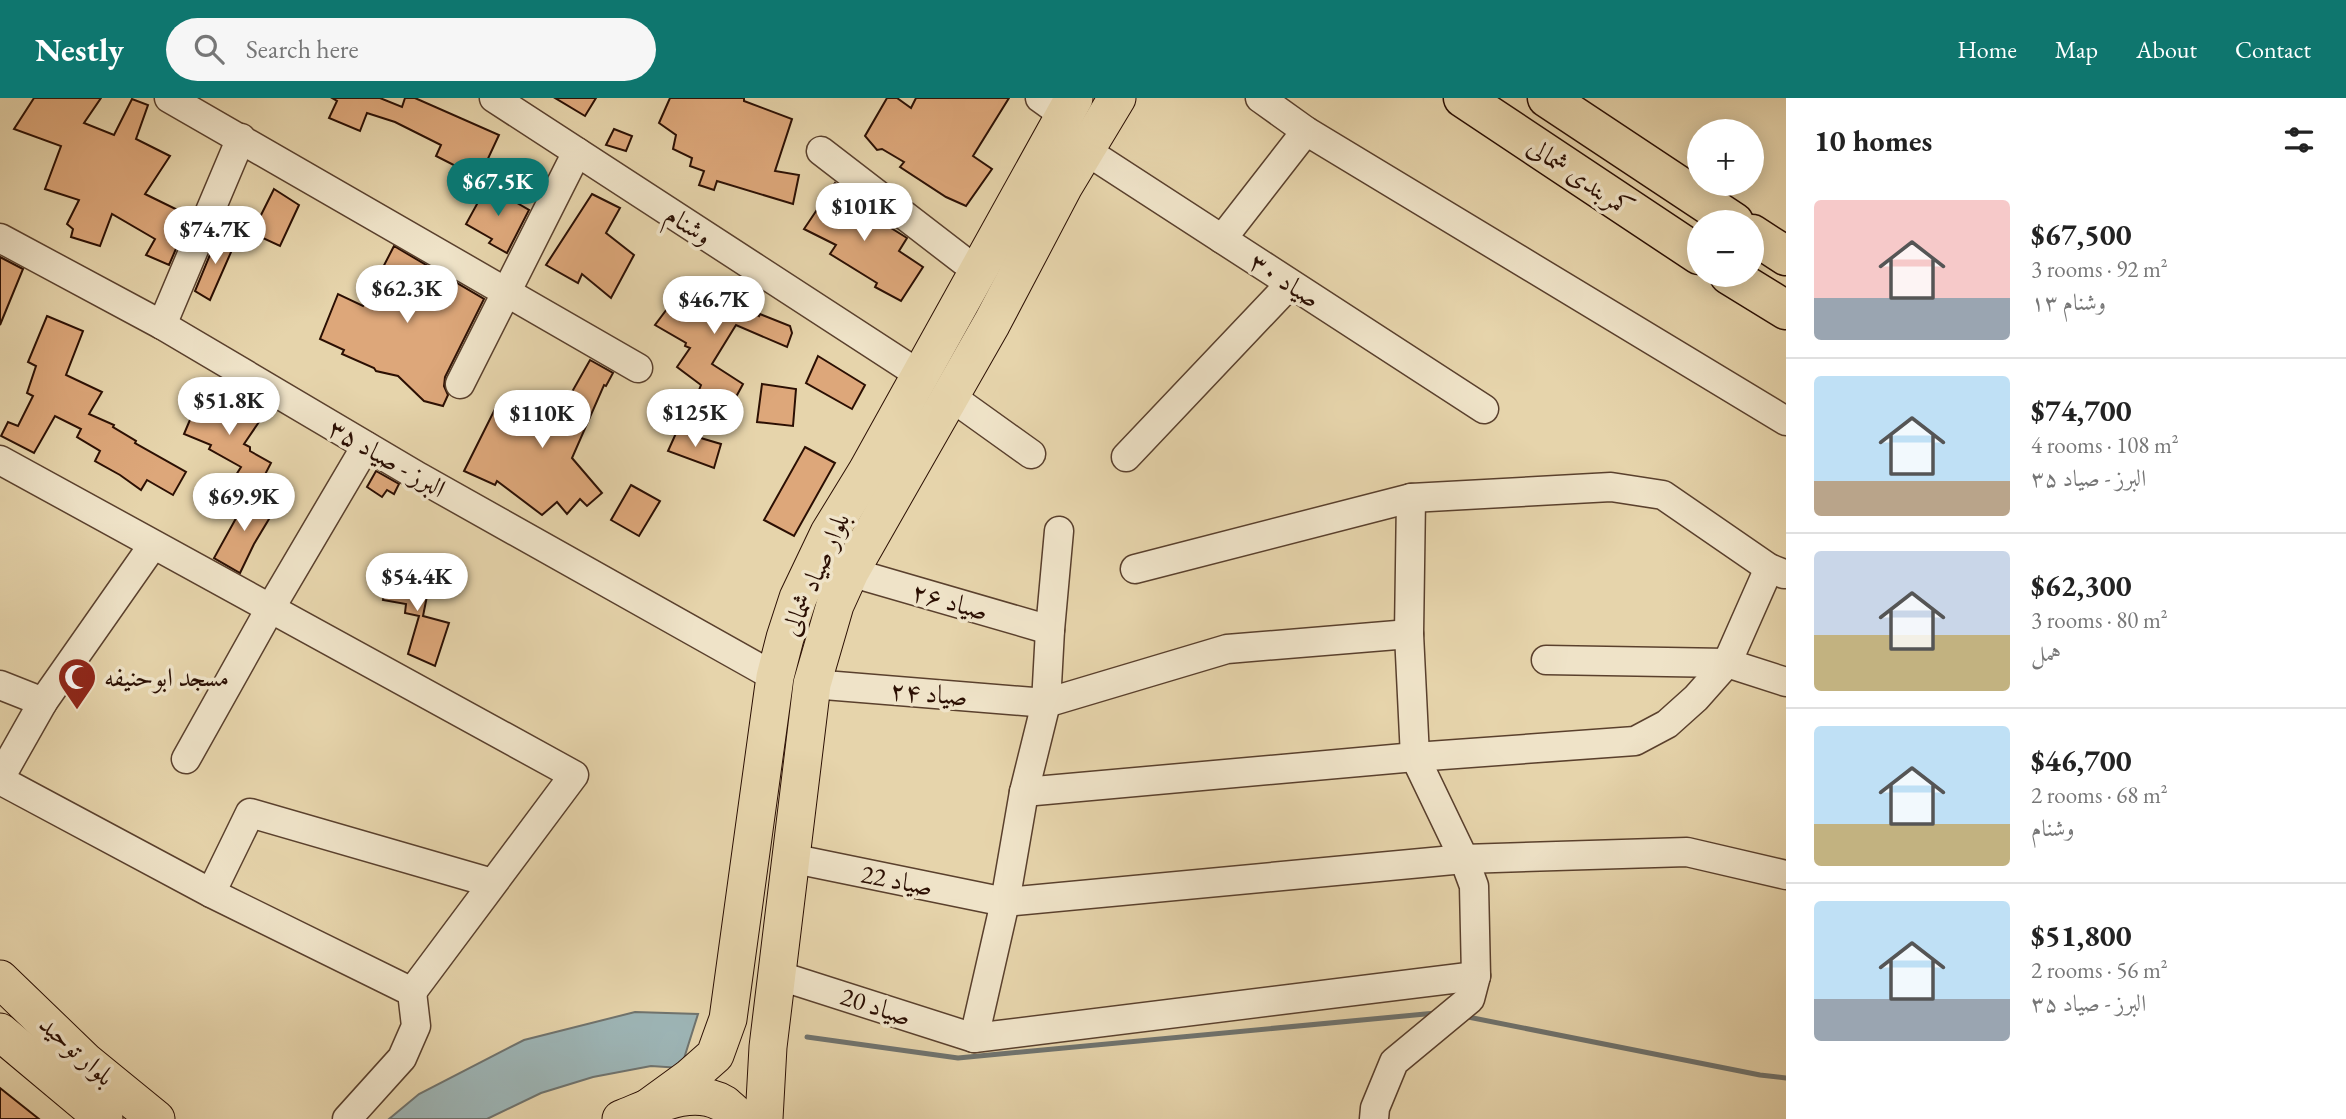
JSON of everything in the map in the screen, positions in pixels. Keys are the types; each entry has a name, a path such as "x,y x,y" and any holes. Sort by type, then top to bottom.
{"highway":[{"name":"کمربندی شمالی","path":"1463,98 1687,247"},
{"path":"1547,98 1716,210"},
{"path":"1764,242 1786,256"},
{"path":"1749,287 1786,310"}],"main road":[{"name":"بلوار صیاد شمالی","path":"764,1119 768,1046 812,684 835,605 850,572 992,323 1085,150 1117,98"},
{"name":"بلوار صیاد شمالی","path":"633,1114 689,1078 715,1055 728,1019 775,677 798,598 829,533 867,471 978,272 1060,104"},
{"name":"بلوار توحید","path":"0,979 85,1061 156,1119"},
{"name":"بلوار توحید","path":"0,1032 104,1119"},
{"path":"633,1114 679,1097 701,1097 722,1103 741,1119"}],"street":[{"path":"169,98 638,368"},
{"name":"وشنام","path":"494,98 920,375"},
{"path":"1260,98 1306,131 1786,421"},
{"path":"1222,239 1306,131"},
{"path":"162,325 241,138"},
{"name":"صیاد ۳۰","path":"1085,150 1484,409"},
{"path":"821,151 978,272"},
{"path":"460,384 577,152"},
{"name":"البرز - صیاد ۳۵","path":"0,238 162,325 366,446 775,677"},
{"path":"1126,457 1290,284"},
{"path":"950,396 1031,454"},
{"path":"186,759 366,446"},
{"path":"0,460 574,775 412,992 416,1026 402,1058 347,1119"},
{"path":"1024,792 1415,757 1635,741 1667,724 1696,698 1727,663 1777,572 1664,495 1611,487 1411,498 1135,569"},
{"path":"1374,1119 1375,1108 1394,1062 1473,987 1474,886 1464,859 1415,757 1409,634 1411,498"},
{"path":"1059,531 1046,703 1024,792 1005,902 974,1038 1473,987"},
{"path":"153,545 43,702 0,779 211,893 412,992"},
{"name":"صیاد ۲۶","path":"850,572 1050,629"},
{"path":"1046,703 1227,649 1409,634"},
{"path":"1546,660 1727,663 1786,682"},
{"name":"صیاد ۲۴","path":"812,684 1046,703"},
{"path":"0,685 43,702"},
{"path":"211,893 250,813 492,883"},
{"name":"صیاد 22","path":"790,858 1005,902 1464,859 1687,852 1786,875"},
{"name":"صیاد 20","path":"777,975 974,1038"}],"water":[{"path":"635,1012 698,1014 681,1068 651,1066 593,1077 541,1093 487,1119 389,1119 419,1094 524,1040"}],"building":[{"path":"34,98 101,98 84,123 114,135 132,99 148,105 136,139 170,156 145,194 190,216 169,265 146,255 155,239 112,214 100,246 71,237 73,229 67,224 79,200 45,189 61,146 14,129"},
{"path":"332,98 380,98 402,107 405,98 415,98 499,135 479,178 436,156 441,145 395,122 367,113 360,131 329,118 337,101"},
{"path":"555,98 596,98 585,116"},
{"path":"670,98 744,98 744,101 792,119 775,171 799,175 793,204 717,181 714,190 699,185 704,171 690,166 692,158 673,149 676,135 659,123"},
{"path":"887,98 897,98 911,108 916,98 1009,98 973,156 992,169 966,206 946,197 900,167 904,162 882,149 877,150 865,136"},
{"path":"614,129 632,136 626,151 606,145"},
{"path":"835,183 860,202 859,208 907,238 899,251 923,267 901,301 875,287 877,283 830,254 836,245 804,229"},
{"path":"488,184 514,197 512,200 529,210 507,253 489,243 492,239 466,224"},
{"path":"274,189 299,205 280,246 252,233"},
{"path":"592,194 620,208 606,233 634,255 611,298 582,274 578,283 546,265"},
{"path":"219,233 235,243 210,300 195,291"},
{"path":"394,246 484,299 445,377 444,386 448,395 443,406 424,401 398,376 376,371 342,354 344,350 320,339 338,294 363,306"},
{"path":"0,257 23,269 0,325"},
{"path":"688,281 718,299 722,294 759,316 760,314 790,326 792,333 787,347 736,325 712,364 743,384 730,408 699,390 701,385 677,367 690,348 655,325"},
{"path":"47,316 83,331 66,375 102,392 89,414 114,425 113,427 136,441 135,443 186,472 173,495 147,480 141,490 95,461 100,451 77,437 81,429 55,416 34,453 1,436 8,422 18,426 33,396 27,393 36,366 28,362"},
{"path":"818,356 865,385 852,409 806,383"},
{"path":"590,360 613,373 606,386 604,385 572,458 602,493 587,506 580,499 567,514 557,502 542,515 497,481 495,485 464,471 497,405 551,429"},
{"path":"762,384 796,389 793,426 757,422"},
{"path":"200,396 232,409 238,402 261,419 244,444 250,447 250,451 271,463 257,490 236,475 241,467 209,449 211,445 184,434"},
{"path":"677,431 721,444 714,468 668,451"},
{"path":"805,447 835,463 794,536 764,520"},
{"path":"376,471 399,484 394,494 387,490 382,497 367,487"},
{"path":"631,485 660,501 639,536 611,520"},
{"path":"250,493 275,509 240,573 214,558"},
{"path":"391,567 431,576 423,616 449,623 435,666 408,654 419,616 405,613 406,604 383,600"},
{"path":"0,1088 39,1119 0,1119"}],"waterway":[{"path":"807,1037 958,1058 1436,1013"},
{"path":"1463,1016 1786,1078"}],"place":[{"name":"مسجد ابوحنیفه","path":"77,711"}]}
